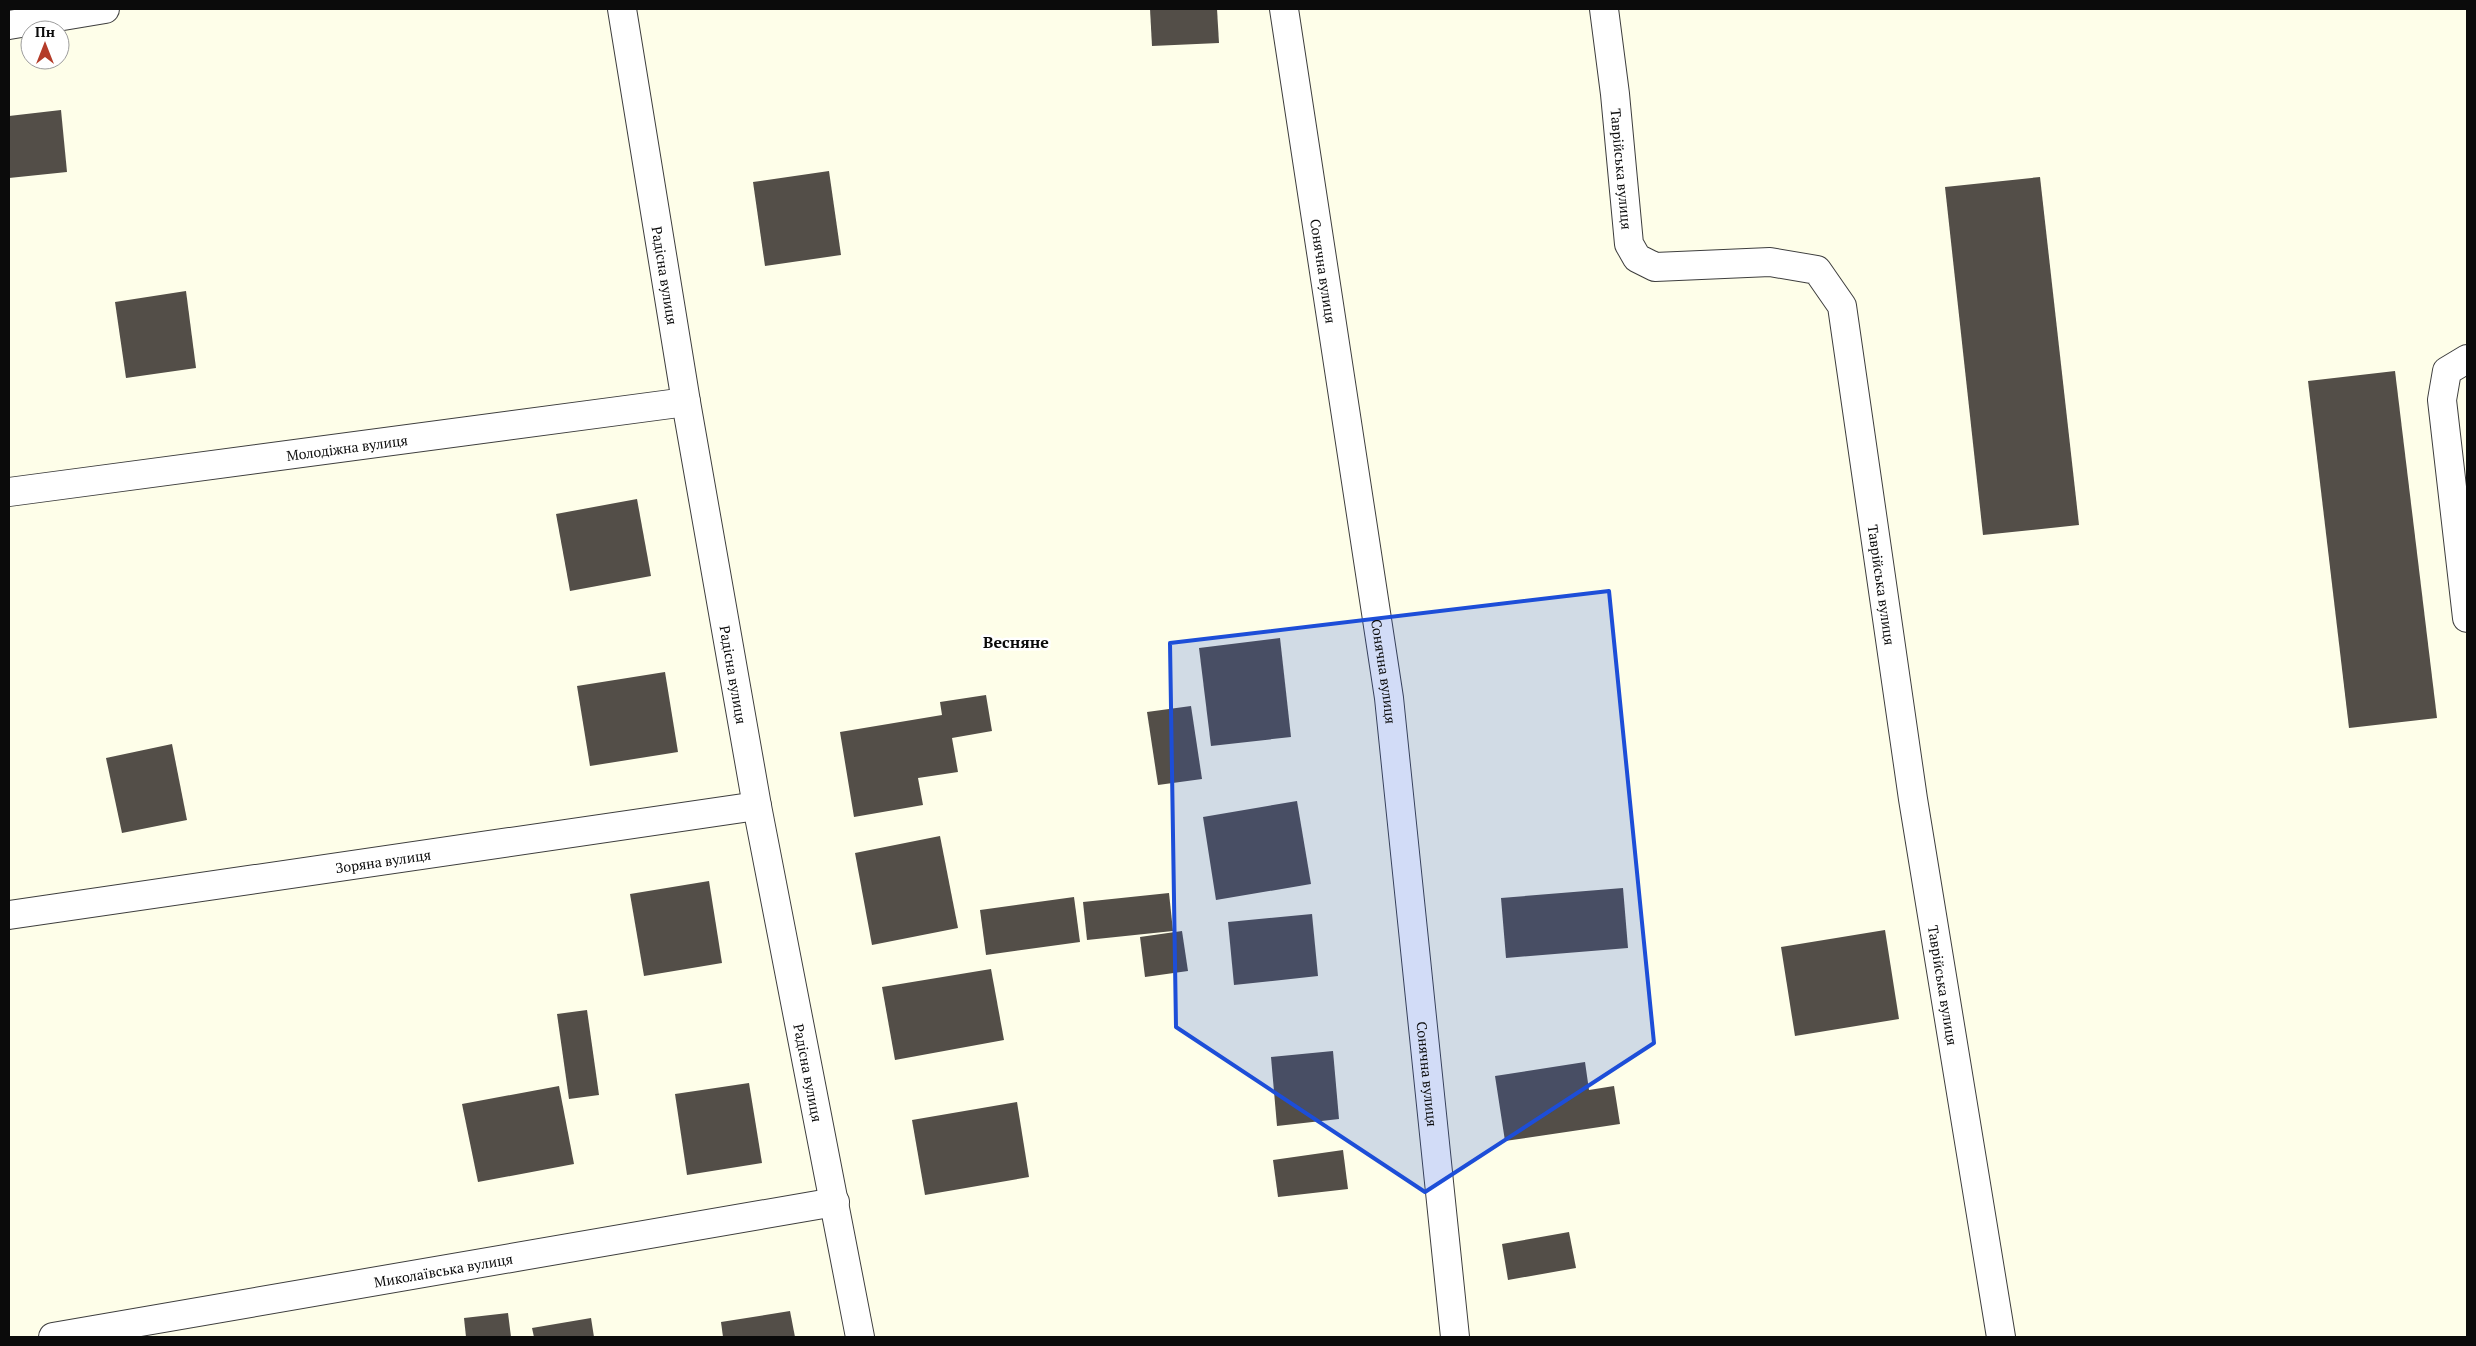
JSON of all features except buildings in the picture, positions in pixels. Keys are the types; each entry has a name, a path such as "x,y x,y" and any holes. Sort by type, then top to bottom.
{"street":[{"path":"9,25 105,9"},
{"name":"Радісна вулиця","path":"622,9 686,402 757,806 860,1337"},
{"name":"Сонячна вулиця","path":"1284,9 1389,698 1455,1337"},
{"name":"Таврійська вулиця","path":"1604,9 1615,94 1629,244 1637,258 1655,267 1770,262 1817,270 1842,306 1913,798 2001,1337"},
{"path":"2467,359 2448,371 2442,400 2467,618"},
{"name":"Молодіжна вулиця","path":"9,492 686,402"},
{"name":"Зоряна вулиця","path":"9,915 757,806"},
{"name":"Миколаївська вулиця","path":"53,1337 835,1202"}],"highlighted area":[{"path":"1609,591 1654,1043 1425,1192 1176,1027 1170,643"}],"district":[{"name":"Весняне","path":"1016,642"}]}
